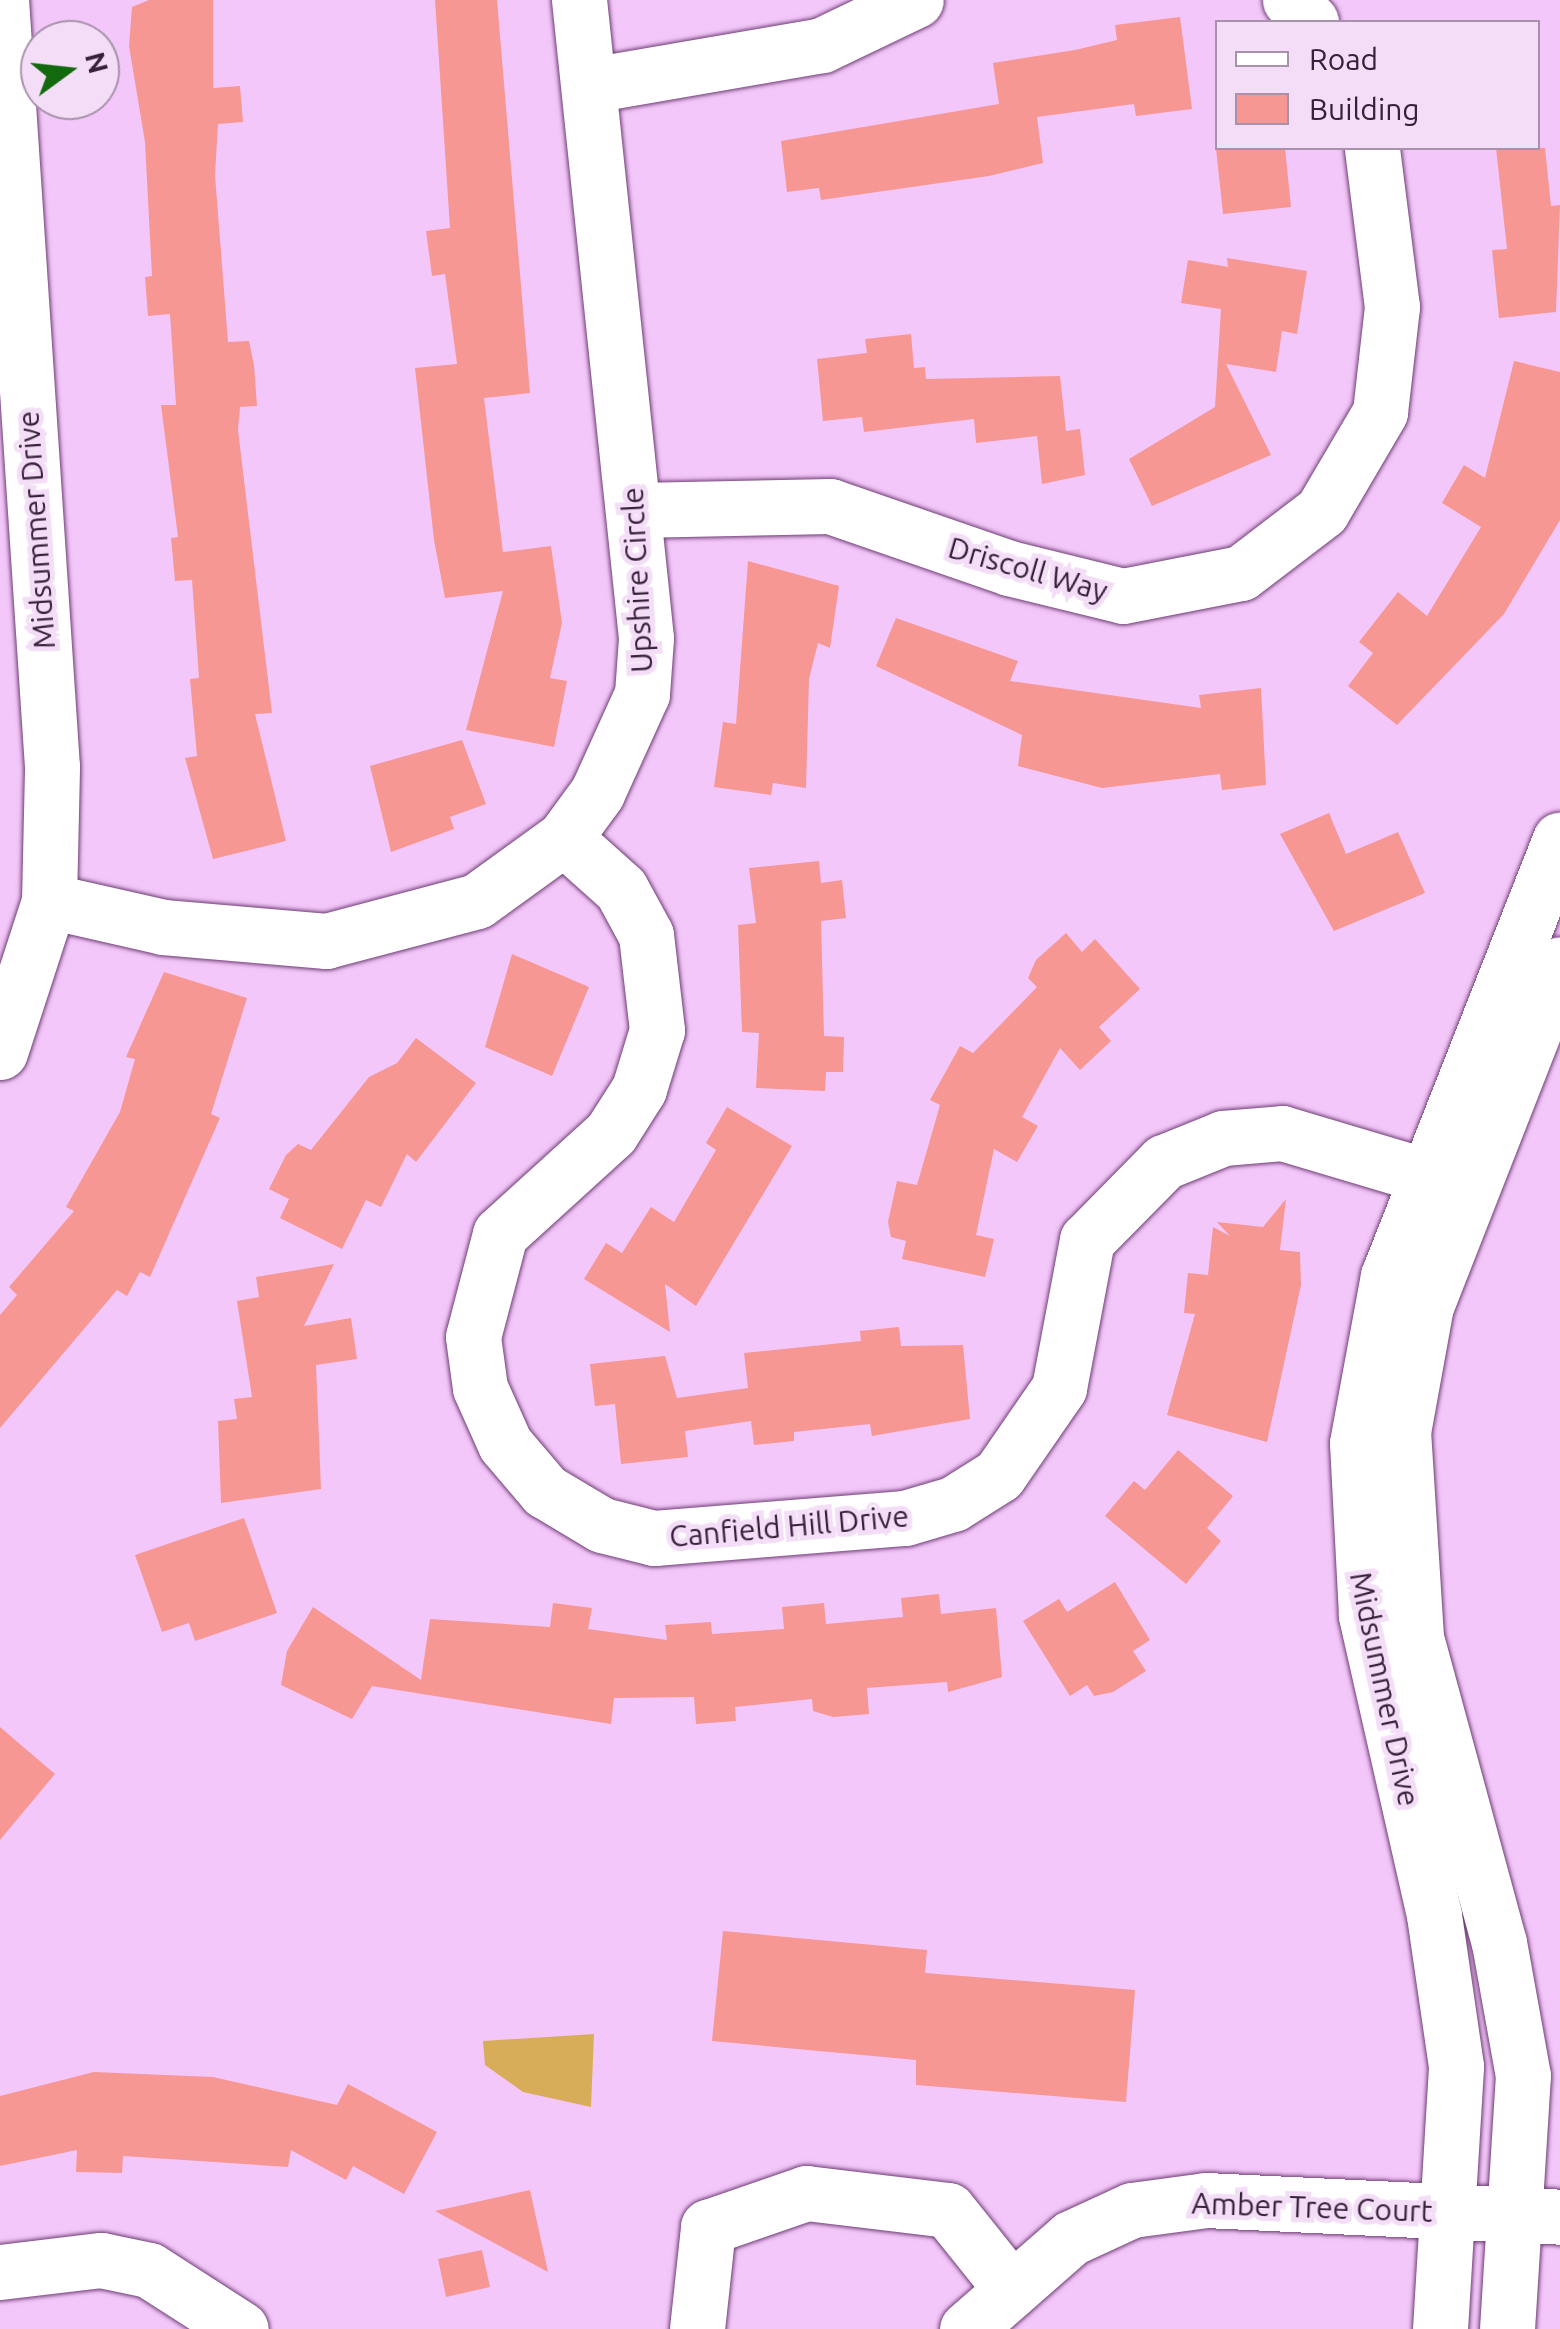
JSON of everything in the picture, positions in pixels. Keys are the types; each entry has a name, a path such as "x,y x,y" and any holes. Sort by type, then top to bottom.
{"street":[{"name":"Midsummer Drive","path":"0,1052 48,901 52,768 2,0"},
{"name":"Upshire Circle","path":"48,901 164,928 326,941 476,901 564,838 626,742 642,694 636,510 592,84 578,0"},
{"path":"592,84 822,45 916,0"},
{"path":"1290,0 1309,20"},
{"name":"Driscoll Way","path":"636,510 830,506 1008,568 1123,596 1242,572 1322,511 1380,412 1392,307 1372,150"},
{"name":"Canfield Hill Drive","path":"564,838 621,889 646,935 657,1030 639,1090 611,1134 500,1234 473,1336 480,1388 504,1444 546,1491 602,1525 654,1538 905,1518 952,1504 999,1475 1038,1425 1059,1388 1087,1240 1164,1162 1224,1138 1282,1133 1449,1181"},
{"name":"Midsummer Drive","path":"1508,2329 1539,2216 1514,2010 1416,1637 1401,1498 1410,1369 1449,1181 1560,840"},
{"name":"Midsummer Drive","path":"1440,2329 1456,2066 1448,1990 1366,1616 1355,1500 1374,1328 1560,964"},
{"path":"697,2329 708,2227 806,2193 948,2210 1012,2290"},
{"name":"Amber Tree Court","path":"967,2329 1071,2238 1174,2203 1539,2216"},
{"path":"0,2272 101,2260 149,2270 241,2329"}],"shaded area":[{"path":"594,2034 591,2107 523,2092 485,2065 483,2041"}],"building":[{"path":"149,0 213,0 213,88 240,86 243,122 218,124 215,175 228,342 249,341 254,365 257,406 240,407 238,430 272,713 255,714 286,841 213,859 185,758 197,756 190,679 199,678 192,580 175,581 171,538 178,537 161,405 176,405 170,314 148,316 145,277 152,276 145,142 129,46 132,7"},
{"path":"435,0 497,0 530,393 484,398 503,552 551,546 562,623 550,678 567,681 554,747 466,730 503,591 445,598 434,540 415,368 457,364 445,274 432,276 426,231 450,228"},
{"path":"1180,17 1192,109 1136,116 1134,104 1037,117 1043,163 989,176 821,200 819,188 787,192 781,141 999,104 993,63 1117,40 1115,25"},
{"path":"1545,148 1551,206 1560,205 1556,312 1499,318 1492,250 1507,249 1496,150"},
{"path":"1216,150 1285,150 1291,207 1223,214"},
{"path":"1227,258 1307,271 1297,334 1282,331 1276,372 1226,364 1271,455 1152,506 1129,459 1215,407 1221,309 1181,303 1188,260 1228,267"},
{"path":"911,334 914,368 925,367 926,379 1060,376 1066,431 1080,429 1085,475 1042,484 1037,436 976,443 974,419 864,432 862,417 823,421 817,359 867,353 865,339"},
{"path":"1514,361 1560,372 1560,520 1504,614 1397,725 1348,686 1373,653 1359,642 1398,592 1427,616 1481,527 1442,503 1464,465 1485,478"},
{"path":"748,561 839,586 830,648 818,643 809,679 806,788 773,783 771,795 714,787 723,722 736,724"},
{"path":"896,618 1018,661 1010,681 1201,708 1199,695 1261,688 1266,785 1222,790 1220,774 1102,788 1018,766 1022,735 876,666"},
{"path":"462,740 486,804 450,817 454,829 391,852 370,766"},
{"path":"1329,813 1346,854 1398,832 1425,893 1334,931 1280,834"},
{"path":"819,861 821,883 842,880 846,918 821,921 824,1036 844,1037 843,1072 826,1072 825,1091 756,1088 759,1033 742,1032 738,925 756,923 749,868"},
{"path":"1066,933 1082,952 1095,939 1140,989 1099,1027 1111,1041 1080,1070 1060,1048 1022,1117 1038,1126 1017,1162 994,1149 976,1235 994,1239 985,1277 902,1259 906,1241 891,1237 888,1222 897,1181 917,1185 940,1105 930,1100 960,1046 973,1053 1037,987 1028,978 1036,960"},
{"path":"512,954 589,987 552,1076 485,1047"},
{"path":"164,972 247,998 211,1114 220,1118 150,1277 140,1272 127,1296 117,1290 0,1428 0,1315 17,1295 9,1287 74,1211 66,1207 120,1112 135,1059 126,1057"},
{"path":"416,1038 476,1083 416,1162 407,1154 381,1207 366,1200 342,1249 280,1218 289,1199 269,1189 286,1155 298,1144 311,1150 369,1077 397,1063"},
{"path":"727,1107 792,1146 696,1306 665,1284 670,1332 584,1279 606,1243 622,1253 651,1207 674,1222 716,1150 706,1143"},
{"path":"1286,1199 1280,1250 1300,1252 1301,1285 1267,1442 1167,1415 1195,1314 1184,1313 1188,1273 1208,1275 1213,1227 1230,1236 1217,1222 1263,1227"},
{"path":"334,1264 304,1326 351,1318 357,1359 316,1365 321,1489 221,1503 218,1421 237,1419 234,1399 252,1397 237,1301 259,1297 256,1277"},
{"path":"899,1327 901,1346 963,1345 970,1419 872,1436 870,1424 794,1432 794,1441 754,1445 751,1421 685,1431 688,1457 621,1464 615,1404 595,1406 590,1364 665,1356 677,1398 748,1388 744,1353 861,1341 860,1331"},
{"path":"1178,1450 1233,1496 1207,1528 1221,1541 1186,1584 1105,1516 1134,1481 1145,1490"},
{"path":"244,1518 277,1613 195,1641 189,1623 162,1632 135,1555"},
{"path":"1115,1582 1150,1640 1133,1651 1146,1671 1113,1692 1094,1696 1087,1685 1070,1696 1023,1621 1059,1599 1067,1612"},
{"path":"939,1594 941,1614 996,1608 1002,1677 948,1692 947,1682 867,1688 869,1714 833,1717 813,1711 812,1699 735,1707 736,1721 696,1724 694,1697 614,1698 611,1724 372,1686 352,1719 281,1685 287,1651 313,1607 421,1680 430,1619 550,1627 553,1603 592,1608 588,1629 667,1640 665,1625 711,1622 712,1634 784,1629 782,1607 824,1603 826,1624 903,1617 901,1598"},
{"path":"0,1727 55,1774 0,1840"},
{"path":"723,1931 927,1950 925,1973 1135,1990 1126,2102 916,2085 916,2060 712,2041"},
{"path":"94,2072 213,2077 337,2105 348,2084 437,2132 404,2194 353,2166 346,2180 291,2150 288,2167 123,2156 122,2173 76,2172 77,2150 0,2166 0,2096"},
{"path":"530,2190 548,2272 435,2211"},
{"path":"482,2250 490,2287 446,2297 438,2259"}]}
